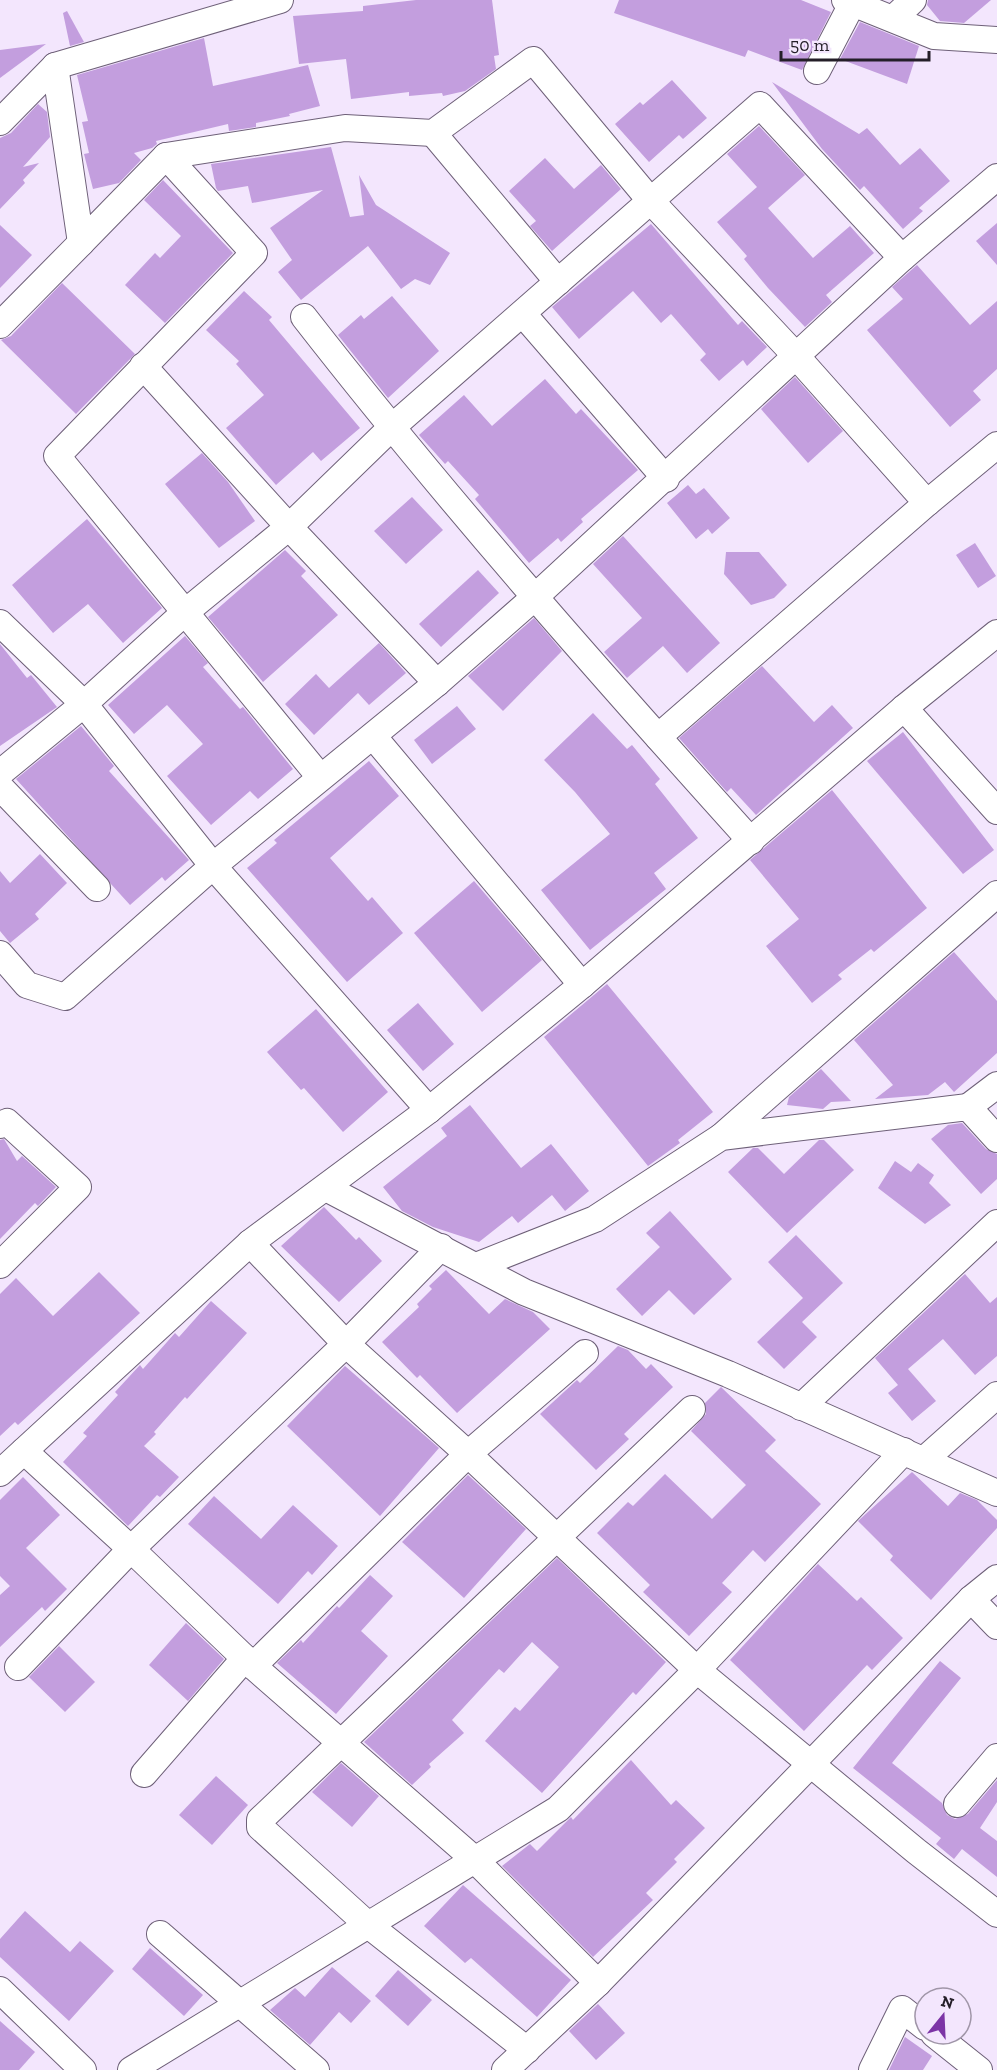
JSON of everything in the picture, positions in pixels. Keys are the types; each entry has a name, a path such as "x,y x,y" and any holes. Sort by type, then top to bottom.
{"street":[{"path":"0,122 56,66 280,0"},
{"path":"894,18 913,0"},
{"path":"817,71 849,2 894,18 934,36 997,40"},
{"path":"0,325 166,156 345,128 433,133 533,60 649,199 797,357 927,503"},
{"path":"56,66 81,243"},
{"path":"0,774 84,704 183,614 289,527 391,428 523,314 649,199 759,105 902,258"},
{"path":"433,133 558,282"},
{"path":"166,156 254,253 57,456 183,614 320,777"},
{"path":"0,954 27,985 64,998 213,866 437,683 535,597 666,479 902,258 997,177"},
{"path":"523,314 666,479"},
{"path":"304,316 391,428 535,597 751,841"},
{"path":"143,366 289,527 437,683"},
{"path":"658,737 997,445"},
{"path":"0,623 84,704 213,866 429,1110"},
{"path":"0,1473 250,1243 429,1110 582,985 904,708 997,633"},
{"path":"904,708 997,811"},
{"path":"373,736 582,985"},
{"path":"0,787 97,888"},
{"path":"476,1266 595,1219 722,1137 997,894"},
{"path":"722,1137 968,1107 997,1085"},
{"path":"968,1107 997,1139"},
{"path":"0,1125 7,1122 78,1187 0,1265"},
{"path":"326,1188 524,1292 728,1374 997,1493"},
{"path":"801,1407 997,1223"},
{"path":"250,1243 346,1344 468,1454 697,1670 916,1851 997,1914"},
{"path":"18,1667 131,1549 346,1344 441,1247"},
{"path":"144,1774 249,1662 468,1454 585,1353"},
{"path":"131,2070 189,2037 240,2002 558,1809 915,1455 997,1395"},
{"path":"526,2050 367,1924 260,1827 263,1815 343,1743 692,1409"},
{"path":"24,1451 249,1662 474,1859 598,1983"},
{"path":"505,2070 598,1983 971,1599 997,1578"},
{"path":"971,1599 997,1626"},
{"path":"957,1804 997,1756"},
{"path":"160,1934 316,2070"},
{"path":"0,1990 83,2070"},
{"path":"872,2070 902,2009 913,2018"},
{"path":"949,2046 979,2070"}],"building":[{"path":"416,0 492,0 499,55 494,56 496,69 465,91 443,96 442,93 409,96 409,92 351,99 346,59 299,64 293,16 363,11 363,6"},
{"path":"619,0 801,0 831,12 802,70 748,50 745,57 614,13"},
{"path":"928,0 991,0 964,23 940,21 927,5"},
{"path":"67,11 84,42 70,46 63,13"},
{"path":"860,22 919,46 907,84 840,59"},
{"path":"204,38 213,86 308,65 320,106 289,114 290,116 256,123 256,127 229,131 228,124 156,141 157,144 152,148 134,153 141,160 119,183 93,189 84,154 89,153 82,122 88,121 77,75"},
{"path":"46,44 0,78 0,50"},
{"path":"672,80 707,118 683,139 679,135 649,162 615,124 640,102 643,105"},
{"path":"772,82 859,134 867,128 900,165 920,148 950,181 919,208 923,211 903,229 864,186 860,190 822,149"},
{"path":"38,104 47,112 50,137 23,167 39,163 23,180 25,183 0,209 0,138 11,133"},
{"path":"759,126 805,175 768,208 813,258 850,226 874,253 826,295 832,302 805,327 768,288 744,259 747,256 717,222 757,187 727,154"},
{"path":"331,147 350,217 364,215 359,175 376,205 450,253 430,285 415,279 401,289 368,246 301,300 278,272 292,260 270,228 323,190 252,203 248,186 218,191 216,188 211,164"},
{"path":"545,158 574,189 601,165 621,189 552,251 530,226 536,221 509,191"},
{"path":"163,180 233,253 165,323 125,285 155,253 160,258 181,236 144,200"},
{"path":"997,223 997,265 976,241"},
{"path":"651,224 738,325 742,321 767,347 747,366 743,360 719,381 700,360 706,354 671,314 661,323 633,291 579,339 552,307"},
{"path":"0,225 32,255 0,288"},
{"path":"917,265 970,325 997,301 997,369 973,391 981,400 950,427 867,330 903,299 892,287"},
{"path":"62,283 135,354 76,414 1,340 11,336"},
{"path":"244,291 272,317 269,320 360,428 321,461 313,452 276,485 226,428 264,395 236,364 239,361 206,330"},
{"path":"392,296 439,351 388,398 338,335 361,315 364,319"},
{"path":"795,377 843,431 808,463 761,409"},
{"path":"545,379 576,414 581,409 638,470 581,519 583,522 561,542 558,538 529,563 475,499 479,495 448,461 445,464 419,435 464,395 492,426"},
{"path":"202,453 228,482 255,521 219,548 165,484"},
{"path":"688,485 696,494 704,488 730,518 712,534 708,529 696,539 667,503"},
{"path":"412,497 443,530 406,564 374,531"},
{"path":"87,519 162,608 123,643 88,604 53,633 12,585"},
{"path":"623,536 720,643 687,673 663,646 627,678 604,652 642,618 593,564"},
{"path":"975,543 996,576 978,588 956,555"},
{"path":"285,550 306,571 301,576 338,615 263,682 208,617"},
{"path":"726,552 759,552 787,585 774,598 751,605 724,574"},
{"path":"478,570 499,593 441,647 419,624"},
{"path":"534,618 562,651 503,711 468,676"},
{"path":"185,636 208,663 203,667 240,709 243,707 293,769 258,799 250,791 211,825 167,776 203,744 167,705 134,734 108,705"},
{"path":"379,643 406,673 369,705 358,693 314,735 285,704 316,674 329,688"},
{"path":"0,644 27,678 31,675 57,707 0,746"},
{"path":"762,666 814,722 832,705 853,728 756,815 731,788 727,792 679,738"},
{"path":"457,706 476,729 432,764 414,740"},
{"path":"593,713 627,749 632,745 660,779 655,784 698,838 654,873 666,889 590,950 541,890 610,834 575,792 544,760"},
{"path":"81,726 114,766 109,771 189,860 165,881 162,877 130,905 16,779"},
{"path":"903,732 994,850 963,874 867,761"},
{"path":"369,761 399,796 330,858 368,901 372,897 403,933 347,982 247,868 277,843 274,840"},
{"path":"832,790 927,908 874,952 871,949 838,975 842,979 812,1003 766,946 799,919 750,860"},
{"path":"40,854 67,883 35,914 39,919 10,943 0,931 0,871 10,883"},
{"path":"474,881 542,960 482,1012 414,933"},
{"path":"954,952 997,1001 997,1053 954,1092 945,1082 928,1095 875,1099 893,1085 854,1040"},
{"path":"607,984 713,1112 678,1140 680,1143 648,1166 544,1037"},
{"path":"418,1003 454,1044 423,1071 387,1030"},
{"path":"316,1009 388,1092 343,1132 304,1088 301,1090 267,1052"},
{"path":"821,1069 851,1101 831,1102 823,1109 787,1105 789,1097"},
{"path":"470,1105 521,1168 551,1144 589,1191 565,1211 552,1195 518,1223 512,1216 479,1242 433,1227 402,1211 383,1187 447,1136 441,1128"},
{"path":"962,1123 986,1149 997,1154 997,1179 981,1194 931,1139 948,1125"},
{"path":"4,1139 17,1161 22,1156 56,1187 38,1206 35,1203 0,1239 0,1140"},
{"path":"819,1140 824,1140 854,1170 787,1233 728,1172 753,1148 758,1148 784,1174"},
{"path":"895,1161 911,1172 918,1163 934,1175 929,1183 951,1205 925,1224 878,1188"},
{"path":"324,1207 356,1240 359,1237 382,1261 339,1302 281,1246"},
{"path":"670,1211 732,1279 694,1315 669,1290 642,1316 616,1289 660,1247 646,1233"},
{"path":"796,1235 843,1283 802,1322 817,1337 784,1369 757,1342 803,1298 768,1262"},
{"path":"446,1270 489,1314 505,1299 533,1312 550,1329 457,1413 420,1375 417,1378 382,1342 419,1307 417,1304 432,1289 429,1286"},
{"path":"99,1272 140,1313 18,1425 15,1422 0,1436 0,1294 16,1278 53,1316"},
{"path":"965,1274 990,1303 997,1297 997,1356 975,1375 943,1339 908,1369 936,1401 912,1421 888,1393 898,1385 875,1358"},
{"path":"211,1301 247,1333 187,1399 185,1397 144,1446 179,1477 160,1497 157,1495 128,1526 63,1462 87,1436 83,1433 118,1395 115,1392 140,1365 143,1369 175,1333 179,1337"},
{"path":"618,1346 628,1350 646,1369 651,1364 673,1387 624,1434 629,1439 596,1470 540,1414 577,1380 580,1383"},
{"path":"345,1366 439,1448 380,1516 287,1426"},
{"path":"721,1387 776,1440 765,1451 821,1504 765,1562 753,1550 722,1583 732,1592 689,1636 643,1592 650,1585 597,1533 628,1502 633,1506 665,1474 712,1519 746,1485 691,1431 706,1414 705,1403"},
{"path":"912,1472 948,1506 960,1493 977,1500 997,1520 997,1528 931,1600 890,1560 893,1556 858,1521"},
{"path":"468,1475 526,1529 464,1598 402,1542"},
{"path":"23,1477 60,1515 26,1548 67,1589 45,1611 42,1607 0,1647 0,1595 10,1586 0,1576 0,1500"},
{"path":"214,1496 261,1539 293,1505 338,1546 312,1575 308,1571 278,1604 188,1524"},
{"path":"557,1558 666,1662 636,1695 633,1692 542,1793 485,1741 515,1707 520,1711 559,1667 532,1642 504,1673 499,1669 452,1720 464,1733 429,1764 431,1767 412,1785 364,1742"},
{"path":"818,1564 857,1601 861,1597 903,1638 872,1670 867,1665 804,1731 730,1660"},
{"path":"370,1575 393,1596 361,1631 388,1656 336,1714 277,1663 301,1640 303,1643"},
{"path":"186,1623 224,1659 188,1701 149,1665"},
{"path":"59,1646 95,1682 65,1712 29,1677"},
{"path":"940,1661 961,1678 892,1763 942,1803 947,1815 955,1819 968,1814 997,1780 997,1802 980,1828 997,1841 997,1877 962,1849 954,1859 936,1844 941,1838 853,1768"},
{"path":"631,1760 671,1805 676,1800 705,1828 674,1859 677,1862 646,1893 653,1900 593,1957 502,1866 530,1844 537,1851 571,1817 573,1820"},
{"path":"341,1763 379,1796 352,1827 312,1792"},
{"path":"216,1776 248,1805 212,1845 179,1815"},
{"path":"463,1885 571,1980 537,2017 471,1958 465,1963 424,1926"},
{"path":"25,1911 70,1952 80,1941 114,1971 69,2021 0,1957 0,1939"},
{"path":"150,1948 203,1995 184,2016 132,1969"},
{"path":"332,1967 371,2001 351,2023 339,2012 310,2045 270,2010 295,1988 305,1997"},
{"path":"398,1970 432,2000 408,2026 375,1996"},
{"path":"598,2004 625,2033 596,2060 569,2031"},
{"path":"0,2021 35,2052 19,2070 0,2070"},
{"path":"905,2037 913,2043 913,2046 918,2046 932,2056 923,2070 889,2070"}]}
